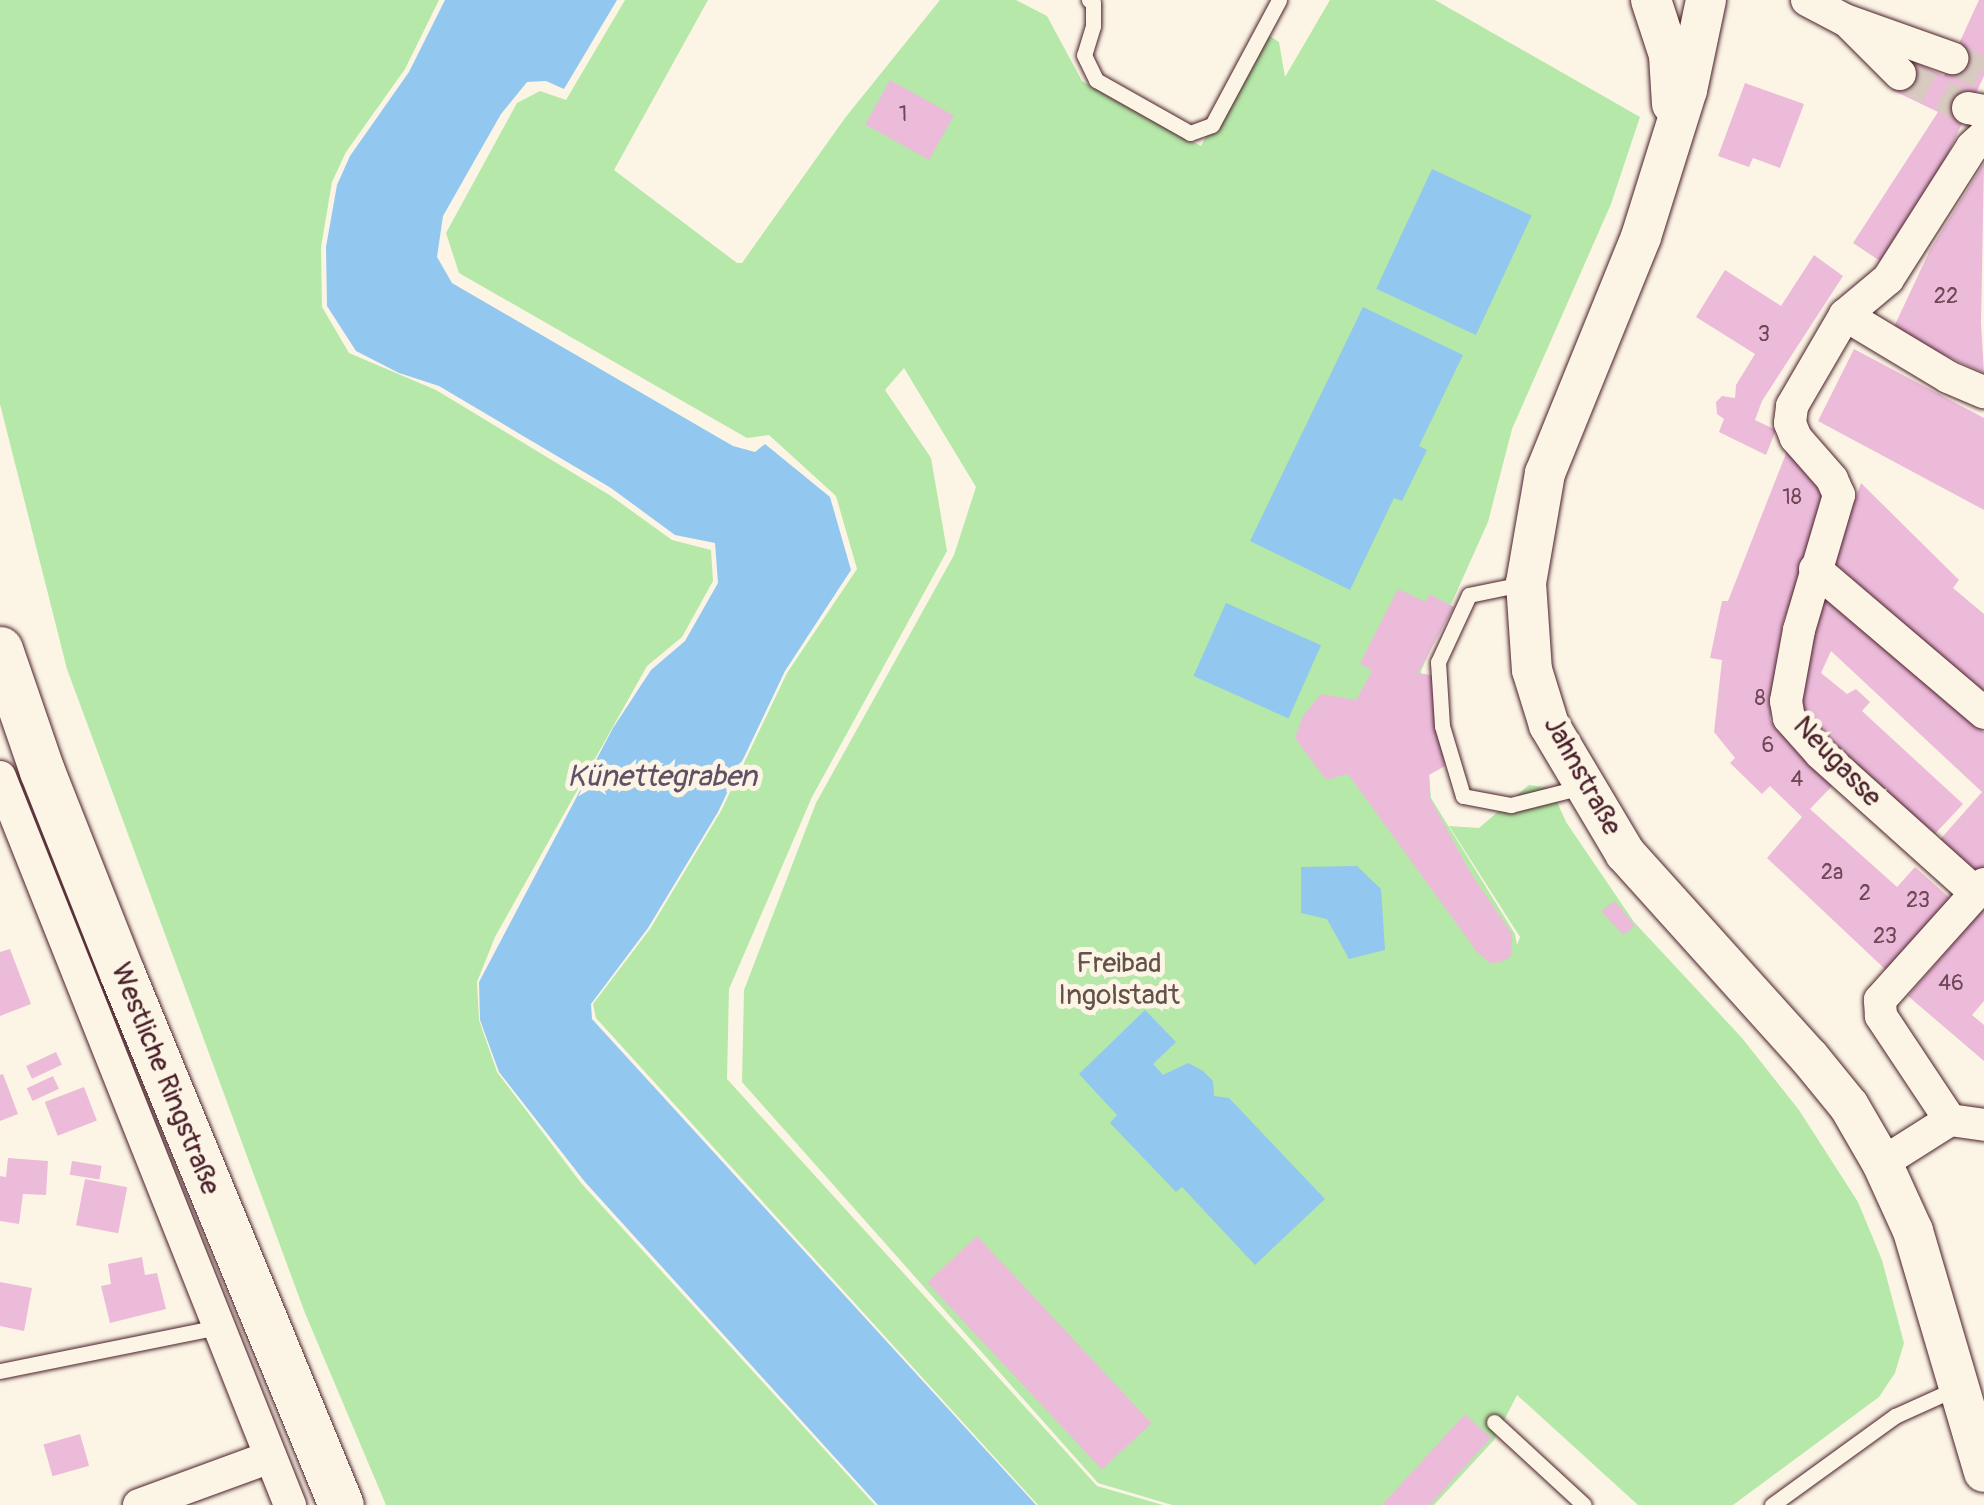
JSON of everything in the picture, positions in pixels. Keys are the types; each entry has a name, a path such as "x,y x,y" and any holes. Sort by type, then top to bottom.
{"main road":[{"name":"Westliche Ringstraße","path":"0,649 100,918 341,1505"}],"street":[{"path":"1651,0 1669,54 1674,128"},
{"name":"Jahnstraße","path":"1706,0 1687,90 1641,237 1545,472 1526,584 1532,670 1549,725 1625,852 1849,1106 1882,1163 1913,1231 1984,1472"},
{"path":"1807,0 1846,20 1952,58"},
{"path":"1846,20 1900,74"},
{"path":"1979,119 1972,147 1888,279 1845,315 1948,377 1984,392"},
{"name":"Neugasse","path":"1845,315 1792,406 1790,424 1796,438 1832,479 1839,496 1796,648 1786,701 1790,718 1820,752 1980,888"},
{"path":"1816,569 1984,713"},
{"name":"Westliche Ringstraße","path":"0,776 290,1505"},
{"path":"1950,1120 1880,1016 1880,1000 1980,888"},
{"path":"1882,1163 1950,1120 1984,1125"},
{"path":"139,1505 270,1458"}],"lane":[{"path":"1089,0 1093,2 1094,26 1084,55 1096,80 1190,133 1212,125 1279,0"},
{"path":"1526,584 1469,595 1438,662 1442,726 1463,796 1511,805 1583,786"},
{"path":"0,1371 218,1326"},
{"path":"1772,1505 1895,1416 1957,1388"},
{"path":"1494,1422 1584,1505"}],"green space":[{"path":"0,0 439,0 405,69 346,152 332,182 321,247 322,307 349,353 436,390 611,496 672,540 711,550 713,581 682,637 647,666 495,937 477,982 479,1020 497,1072 581,1183 875,1505 386,1505 305,1313 67,669 0,404"},
{"name":"Freibad Ingolstadt","path":"625,0 708,0 614,170 737,263 742,263 845,118 940,0 1016,0 1047,16 1082,81 1201,146 1262,31 1279,42 1285,77 1330,0 1435,0 1640,117 1611,204 1512,429 1488,522 1421,671 1431,798 1515,934 1517,945 1520,937 1449,826 1479,828 1529,785 1551,788 1566,822 1634,922 1742,1038 1799,1110 1858,1202 1882,1260 1904,1343 1895,1373 1879,1397 1733,1505 1638,1505 1517,1395 1494,1440 1434,1505 1172,1505 1098,1483 742,1082 744,990 816,803 954,555 976,487 904,368 885,390 931,458 947,551 812,797 729,989 727,1079 1097,1486 1163,1505 1038,1505 596,1018 593,1004 650,929 721,811 787,673 857,569 836,496 769,435 747,438 459,273 446,233 517,103 540,91 566,100"}],"water":[{"name":"Künettegraben","path":"445,0 617,0 564,89 546,81 527,82 501,114 443,216 437,257 452,283 733,446 755,452 765,444 830,497 851,570 785,671 718,812 648,928 591,1004 592,1019 1036,1505 878,1505 585,1182 499,1072 480,1020 479,982 613,728 651,670 685,641 718,583 715,543 675,535 611,488 439,386 399,373 356,351 327,306 326,247 337,185 350,156 409,72"},
{"path":"1432,169 1532,215 1476,335 1376,289"},
{"path":"1363,307 1463,355 1419,446 1427,450 1402,501 1394,498 1350,590 1250,541"},
{"path":"1226,603 1321,645 1288,718 1193,676"},
{"path":"1357,866 1381,889 1385,950 1349,959 1327,919 1301,913 1301,867"},
{"path":"1145,1010 1176,1042 1153,1064 1163,1075 1188,1063 1203,1071 1213,1081 1214,1096 1229,1098 1325,1199 1255,1265 1182,1187 1176,1192 1110,1123 1117,1115 1079,1074"}],"building":[{"path":"1979,0 1984,0 1984,76 1947,156 1880,261 1853,243 1938,112 1892,90 1908,59 1944,76"},
{"path":"890,80 954,115 929,160 865,125"},
{"path":"1745,83 1804,104 1780,168 1753,158 1749,167 1718,156"},
{"path":"1984,163 1984,373 1892,331 1930,250"},
{"path":"1814,255 1843,276 1762,401 1755,420 1776,430 1766,455 1719,432 1724,419 1717,414 1716,402 1722,396 1735,398 1736,385 1755,354 1696,317 1725,270 1781,306"},
{"path":"1854,349 1984,418 1984,510 1818,421"},
{"path":"1787,451 1831,495 1783,622 1770,720 1836,782 1810,809 1897,887 1915,867 1952,900 1887,971 1767,858 1802,817 1770,786 1762,794 1730,763 1735,758 1714,732 1722,660 1710,658 1722,601 1728,601"},
{"path":"1861,483 1959,580 1953,588 1984,614 1984,695 1833,562"},
{"path":"1398,589 1426,602 1429,594 1454,607 1418,673 1436,676 1445,766 1429,775 1430,798 1470,872 1512,934 1511,956 1502,962 1490,963 1477,952 1348,774 1326,780 1295,738 1303,716 1321,694 1356,700 1372,671 1360,663"},
{"path":"1823,589 1984,732 1984,869 1976,877 1937,843 1982,792 1831,651 1821,673 1847,694 1856,689 1870,702 1862,711 1963,804 1932,837 1800,713 1805,646"},
{"path":"1615,901 1635,926 1623,935 1601,911"},
{"path":"1984,908 1984,1001 1972,1015 1984,1025 1984,1061 1908,996"},
{"path":"10,949 31,1004 0,1016 0,952"},
{"path":"56,1052 62,1065 32,1079 26,1066"},
{"path":"3,1074 18,1114 0,1121 0,1075"},
{"path":"53,1076 59,1089 33,1101 27,1088"},
{"path":"84,1087 97,1121 58,1136 45,1102"},
{"path":"8,1158 48,1161 46,1195 23,1194 19,1224 0,1221 0,1176 6,1177"},
{"path":"72,1161 102,1166 99,1180 70,1175"},
{"path":"85,1179 127,1187 118,1233 76,1225"},
{"path":"977,1236 1152,1423 1102,1470 927,1282"},
{"path":"142,1257 145,1275 157,1273 166,1309 110,1323 101,1286 111,1284 108,1264"},
{"path":"0,1282 32,1288 24,1331 0,1326"},
{"path":"1465,1414 1491,1438 1430,1505 1382,1505"},
{"path":"80,1434 89,1466 53,1476 43,1444"}],"tunnel":[{"path":"1952,58 1984,75"},
{"path":"1900,74 1968,108"}]}
